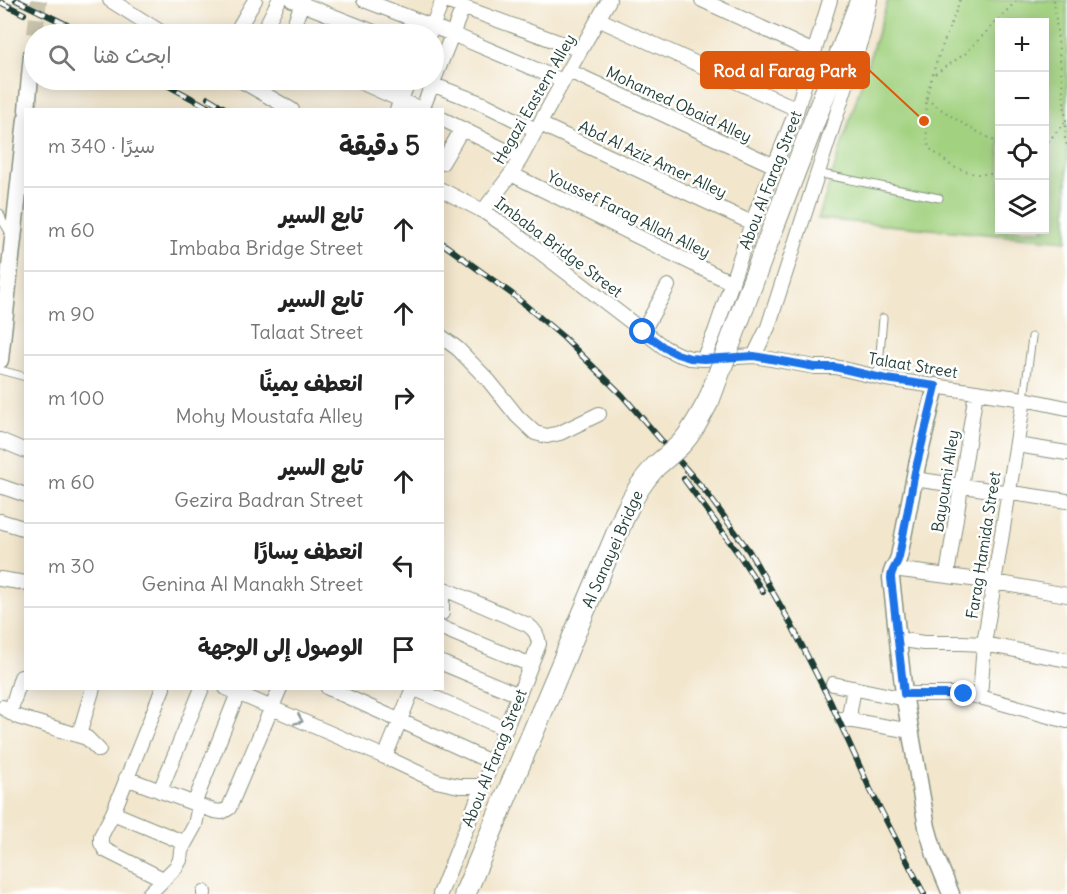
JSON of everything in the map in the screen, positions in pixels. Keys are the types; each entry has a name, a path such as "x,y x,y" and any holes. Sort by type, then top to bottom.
{"main road":[{"name":"Al Sanayei Bridge","path":"465,894 633,497 644,480 681,444 701,415 861,0"}],"street":[{"path":"110,0 148,24"},
{"path":"241,24 255,0"},
{"path":"268,22 279,0"},
{"name":"Mohamed Obaid Alley","path":"364,0 417,24"},
{"path":"433,24 443,0 580,50"},
{"path":"702,0 814,52"},
{"name":"Abou Al Farag Street","path":"704,359 797,109 830,0"},
{"path":"754,356 768,327 863,33 870,0"},
{"name":"Hegazi Eastern Alley","path":"483,211 521,158 606,1"},
{"path":"292,24 297,2 353,24"},
{"path":"444,49 463,7"},
{"path":"598,19 797,109"},
{"name":"Mohamed Obaid Alley","path":"444,33 566,76 775,166"},
{"name":"Abd Al Aziz Amer Alley","path":"444,89 538,127 753,223"},
{"path":"27,108 29,90"},
{"path":"260,90 289,108"},
{"path":"373,90 399,105 416,108"},
{"path":"399,105 406,90"},
{"path":"422,108 426,90"},
{"path":"444,120 521,158"},
{"path":"444,160 462,129"},
{"path":"0,360 8,246 21,201 24,152"},
{"name":"Youssef Farag Allah Alley","path":"511,174 732,283"},
{"name":"Imbaba Bridge Street","path":"444,191 483,211 516,234 665,348 690,358 754,356"},
{"path":"643,332 668,286"},
{"path":"444,338 458,349 489,381 517,416 535,433 547,436 560,433 599,414"},
{"name":"Talaat Street","path":"754,356 815,367 835,367 878,377 1024,399 1067,408"},
{"path":"936,386 914,479 899,557 892,570 904,697 927,827 935,855 951,894"},
{"name":"Bayoumi Alley","path":"947,575 976,392"},
{"name":"Farag Hamida Street","path":"980,697 984,644 1024,399"},
{"path":"0,440 24,450"},
{"path":"1017,445 1067,453"},
{"path":"914,479 1067,501"},
{"path":"0,486 24,494"},
{"path":"0,521 24,528"},
{"path":"892,570 947,575 1067,595"},
{"path":"0,579 24,583"},
{"name":"Abou Al Farag Street","path":"441,894 539,644 538,636 528,625 444,589"},
{"path":"444,629 531,665"},
{"path":"898,639 923,643 984,644 1067,660"},
{"path":"444,664 519,695"},
{"path":"21,677 6,710 18,717 87,738 99,750"},
{"path":"833,684 904,697 948,693 980,697 1067,722"},
{"path":"854,688 846,720 911,731"},
{"path":"79,735 92,690"},
{"path":"162,690 113,813 100,836 105,850 156,889 176,867 195,825 196,805 235,690 436,781 459,786 484,786"},
{"path":"160,791 201,690"},
{"path":"126,778 214,811 222,812 229,808 279,690"},
{"path":"332,690 493,763"},
{"path":"385,757 412,690"},
{"path":"418,690 506,729"},
{"path":"113,813 185,843"}],"lane":[{"path":"817,173 939,198"},
{"path":"0,213 8,246"},
{"path":"878,377 883,318"},
{"path":"1024,399 1032,337"},
{"path":"0,370 24,376"}],"path":[{"path":"960,0 926,99 928,148 953,167 975,174 995,174"},
{"path":"933,75 966,53 1017,0"},
{"path":"1054,0 1067,145"},
{"path":"926,99 995,142"},
{"path":"1049,140 1066,121"}],"green space":[{"path":"888,0 1067,0 1067,241 818,219"}],"tunnel":[{"path":"36,24 39,0"}],"railway":[{"path":"16,0 65,24"},
{"path":"0,2 24,14"},
{"path":"176,90 209,108"},
{"path":"208,98 225,108"},
{"path":"444,244 512,294 563,337 622,395 706,492 749,551 791,624 830,701 870,789 924,894"},
{"path":"684,479 763,592"}],"place":[{"name":"Rod al Farag Park","path":"924,121"}],"route":[{"path":"643,332 665,348 690,358 754,356 815,367 835,367 886,379 936,386 915,472 899,557 891,572 891,578 904,694 964,694"}]}
